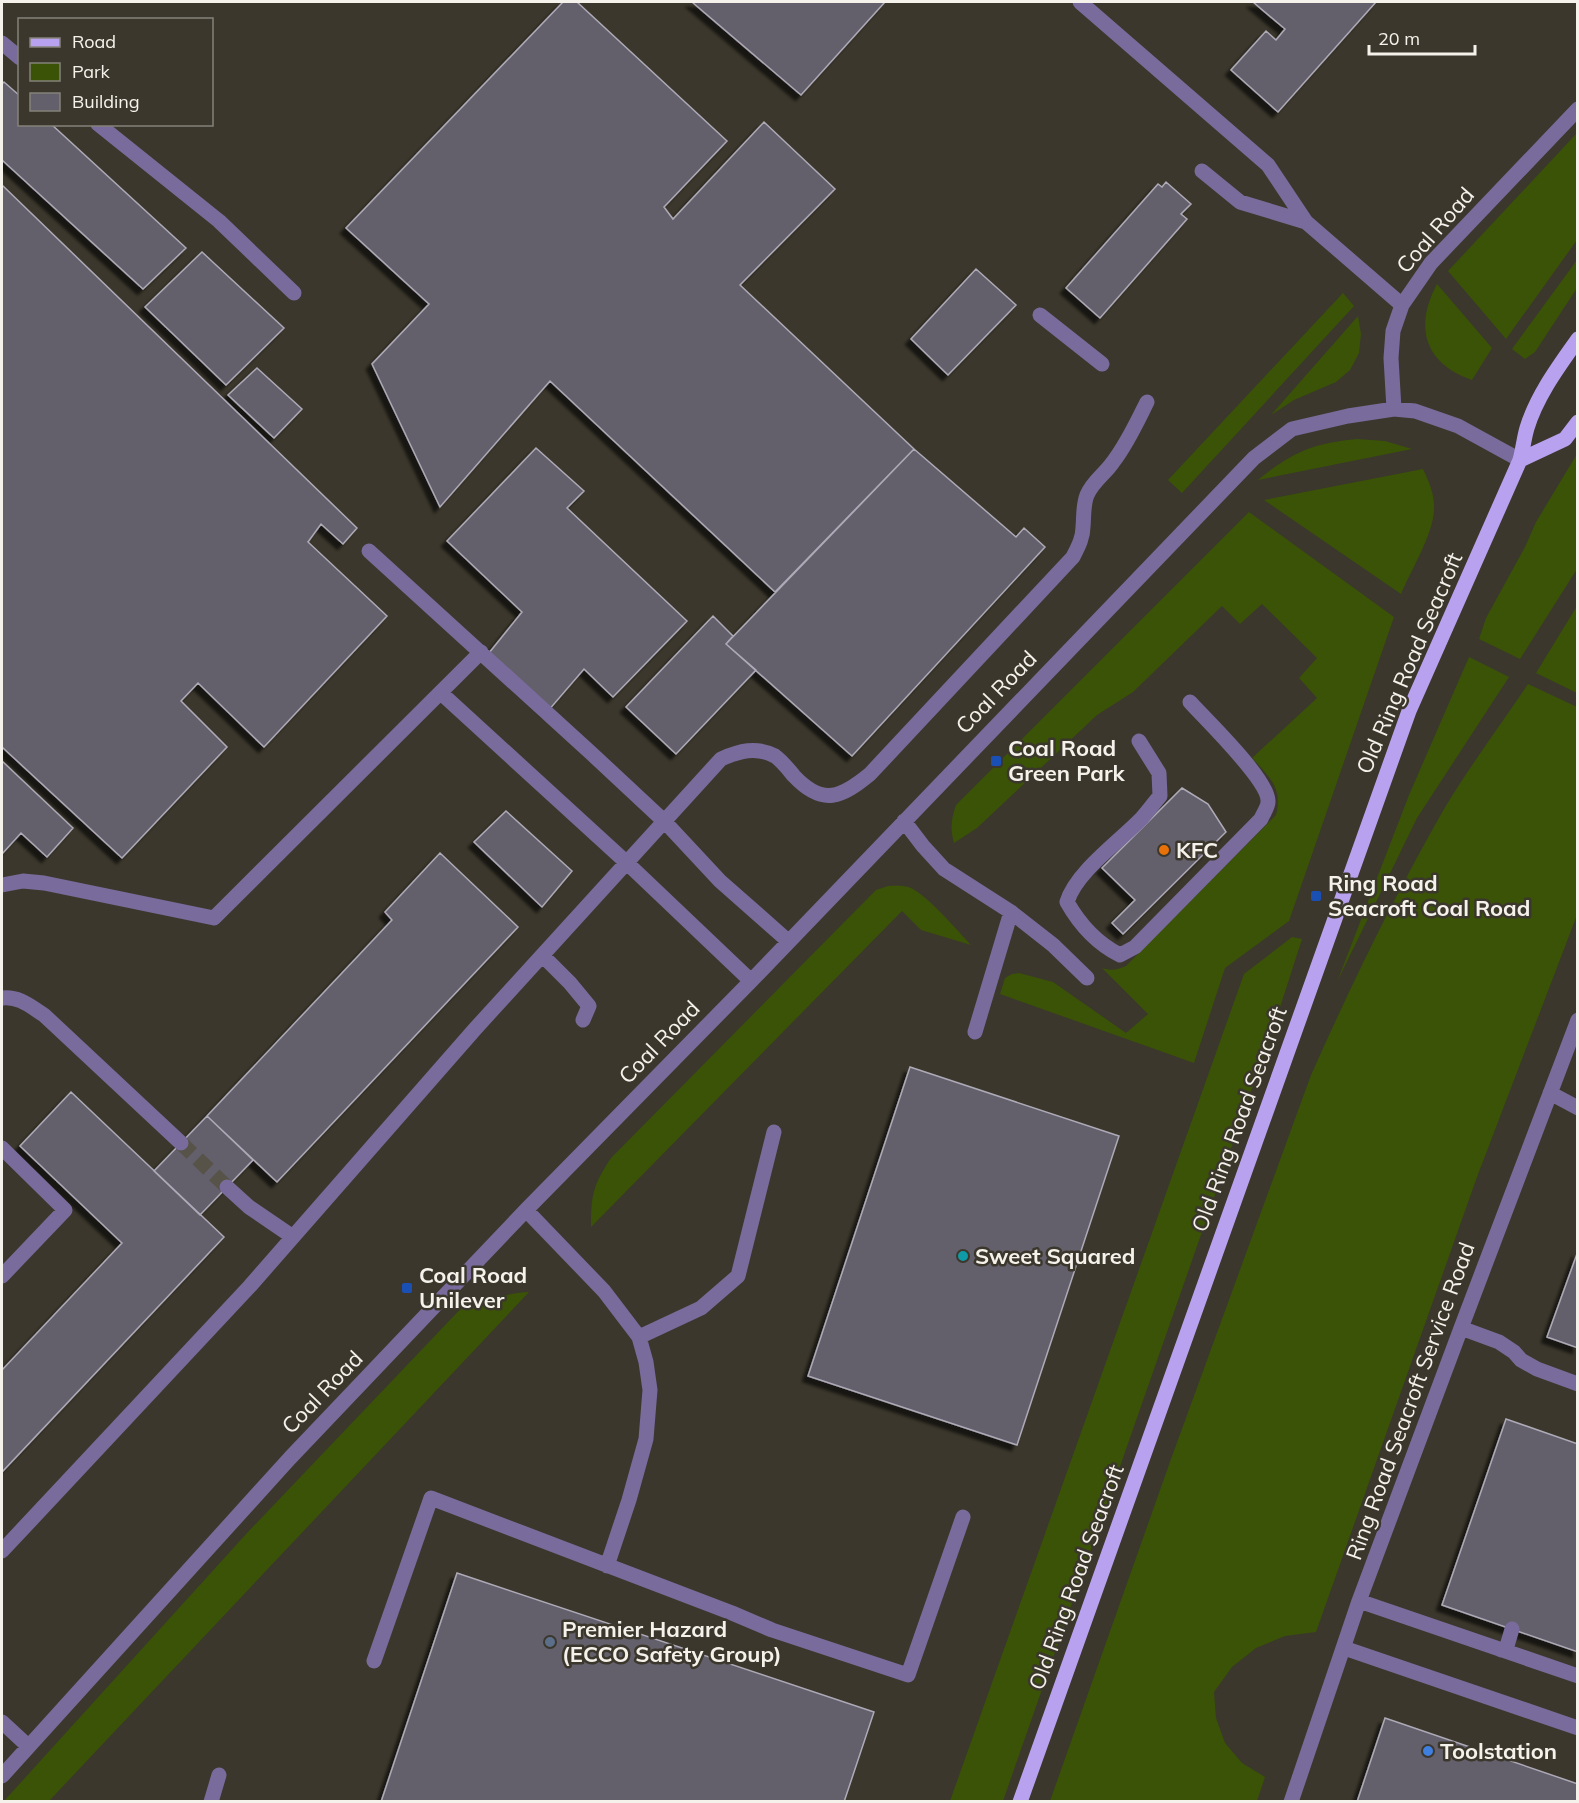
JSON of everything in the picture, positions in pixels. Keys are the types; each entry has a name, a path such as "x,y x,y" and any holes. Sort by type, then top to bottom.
{"main road":[{"name":"Old Ring Road Seacroft","path":"1020,1802 1409,711 1520,460 1528,426 1541,397 1552,376 1578,339"},
{"path":"1520,460 1565,439 1578,422"}],"street":[{"path":"1080,2 1268,165 1306,222 1402,305"},
{"path":"2,42 18,56"},
{"name":"Coal Road","path":"1394,409 1391,358 1393,331 1402,305 1431,263 1578,109"},
{"path":"100,126 219,222 294,293"},
{"path":"1202,171 1240,202 1306,222"},
{"path":"1040,315 1102,364"},
{"path":"2,1551 236,1302 475,1029 721,759 741,751 760,751 776,757 806,789 828,796 849,791 870,774 1073,557 1081,543 1083,512 1087,495 1097,478 1112,464 1147,402"},
{"name":"Coal Road","path":"2,1776 290,1458 526,1210 751,981 1254,458 1292,429 1348,416 1394,409 1415,411 1458,426 1520,460"},
{"path":"369,551 665,822 720,881 788,940"},
{"path":"2,885 23,881 44,883 214,918 481,652"},
{"path":"441,693 627,863 751,981"},
{"path":"1139,741 1159,773 1160,796 1143,817 1070,890 1067,902 1089,933 1104,947 1119,955 1135,946 1261,819 1268,802 1264,786 1190,702"},
{"path":"904,821 944,869 1011,912 1053,945 1087,978"},
{"path":"975,1032 1011,912"},
{"path":"543,956 589,1006 583,1020"},
{"path":"2,998 12,997 44,1015 181,1143"},
{"name":"Ring Road Seacroft Service Road","path":"1291,1802 1359,1601 1578,1020"},
{"path":"1550,1093 1578,1108"},
{"path":"639,1337 701,1308 738,1275 774,1132"},
{"path":"2,1148 65,1210 2,1276"},
{"path":"227,1187 249,1207 293,1237"},
{"path":"526,1210 604,1291 639,1337 646,1362 650,1390 646,1439 607,1566"},
{"path":"1461,1328 1499,1342 1521,1360 1537,1369 1578,1384"},
{"path":"374,1661 431,1498 772,1630 908,1675 963,1517"},
{"path":"1359,1601 1578,1676"},
{"path":"1501,1650 1506,1646 1512,1629"},
{"path":"1344,1648 1578,1728"},
{"path":"2,1722 28,1746"},
{"path":"211,1802 219,1775"}],"green space":[{"path":"1577,133 1577,240 1506,339 1448,271"},
{"path":"1577,260 1577,288 1535,352 1525,359 1512,349"},
{"path":"1437,284 1492,348 1472,380 1443,364 1428,342 1425,329 1426,315"},
{"path":"1343,293 1354,306 1182,493 1168,480"},
{"path":"1358,316 1361,334 1359,353 1350,370 1336,382 1294,400 1271,415"},
{"path":"1357,439 1385,441 1412,449 1258,480 1282,462 1304,450 1328,443"},
{"path":"1577,454 1577,569 1520,659 1479,639 1486,618 1536,522"},
{"path":"1423,469 1434,499 1433,520 1426,541 1401,594 1264,500"},
{"path":"1249,512 1394,617 1289,921 1225,968 1194,1063 1000,994 1005,978 1019,973 1053,982 1126,1033 1148,1014 1102,968 1114,970 1126,966 1276,815 1278,797 1276,790 1269,777 1252,758 1317,698 1299,678 1317,658 1262,604 1240,624 1222,606 1133,692 1097,715 977,828 954,843 952,824 956,805"},
{"path":"1577,606 1578,693 1536,673"},
{"path":"1469,657 1509,677 1417,818 1337,982 1409,795"},
{"path":"1528,684 1577,707 1577,915 1477,1177 1316,1632 1285,1636 1256,1648 1232,1667 1214,1692 1216,1718 1225,1743 1242,1763 1265,1777 1257,1801 1050,1801 1171,1459 1311,1075 1374,940 1426,841 1464,778"},
{"path":"888,886 905,886 918,892 971,945 921,930 902,911 591,1227 594,1191 611,1158 876,890"},
{"path":"1292,937 1302,939 1274,1026 1003,1801 950,1801 1244,974"},
{"path":"529,1292 49,1801 4,1801 247,1533 469,1300 478,1307 502,1296"}],"building":[{"path":"563,2 577,2 727,141 664,207 673,219 764,122 835,189 740,285 914,449 775,592 550,381 440,507 372,364 429,304 346,228"},
{"path":"692,2 885,2 801,95"},
{"path":"1253,2 1376,2 1278,112 1231,70 1266,31 1276,40 1285,29"},
{"path":"4,82 18,94 18,126 53,126 186,248 143,289 2,160 2,84"},
{"path":"1166,182 1191,204 1181,214 1187,219 1100,318 1066,288 1158,184 1162,187"},
{"path":"2,185 357,528 343,544 321,524 308,542 387,616 264,747 198,683 181,701 227,747 122,858 2,747"},
{"path":"202,252 284,328 226,385 145,307"},
{"path":"976,269 1016,305 948,375 911,339"},
{"path":"257,368 302,409 274,438 228,395"},
{"path":"536,448 584,491 567,508 687,621 613,697 584,669 548,711 489,653 522,612 447,541"},
{"path":"914,449 1016,537 1024,528 1045,547 852,756 726,644"},
{"path":"713,616 733,636 726,644 756,670 676,754 626,707"},
{"path":"2,761 73,828 47,857 21,833 2,854"},
{"name":"KFC","path":"1182,788 1208,804 1226,832 1123,934 1112,923 1135,900 1102,868"},
{"path":"506,811 572,871 542,907 474,842"},
{"path":"440,853 518,927 277,1182 207,1116 392,920 385,912"},
{"name":"Sweet Squared","path":"910,1067 1119,1136 1017,1445 808,1376"},
{"path":"71,1092 224,1237 2,1472 2,1370 122,1243 20,1146"},
{"path":"207,1116 253,1160 200,1215 154,1171"},
{"path":"1578,1251 1578,1348 1547,1337"},
{"path":"1506,1419 1578,1444 1578,1652 1442,1605"},
{"name":"Premier Hazard (ECCO Safety Group)","path":"457,1573 874,1712 844,1802 381,1802"},
{"name":"Toolstation","path":"1385,1718 1578,1784 1578,1802 1357,1802"}],"tunnel":[{"path":"181,1143 227,1187"}],"place":[{"name":"Coal Road Green Park","path":"996,761"},
{"name":"KFC","path":"1164,850"},
{"name":"Ring Road Seacroft Coal Road","path":"1316,896"},
{"name":"Sweet Squared","path":"963,1256"},
{"name":"Coal Road Unilever","path":"407,1288"},
{"name":"Premier Hazard (ECCO Safety Group)","path":"550,1642"},
{"name":"Toolstation","path":"1428,1751"}]}
